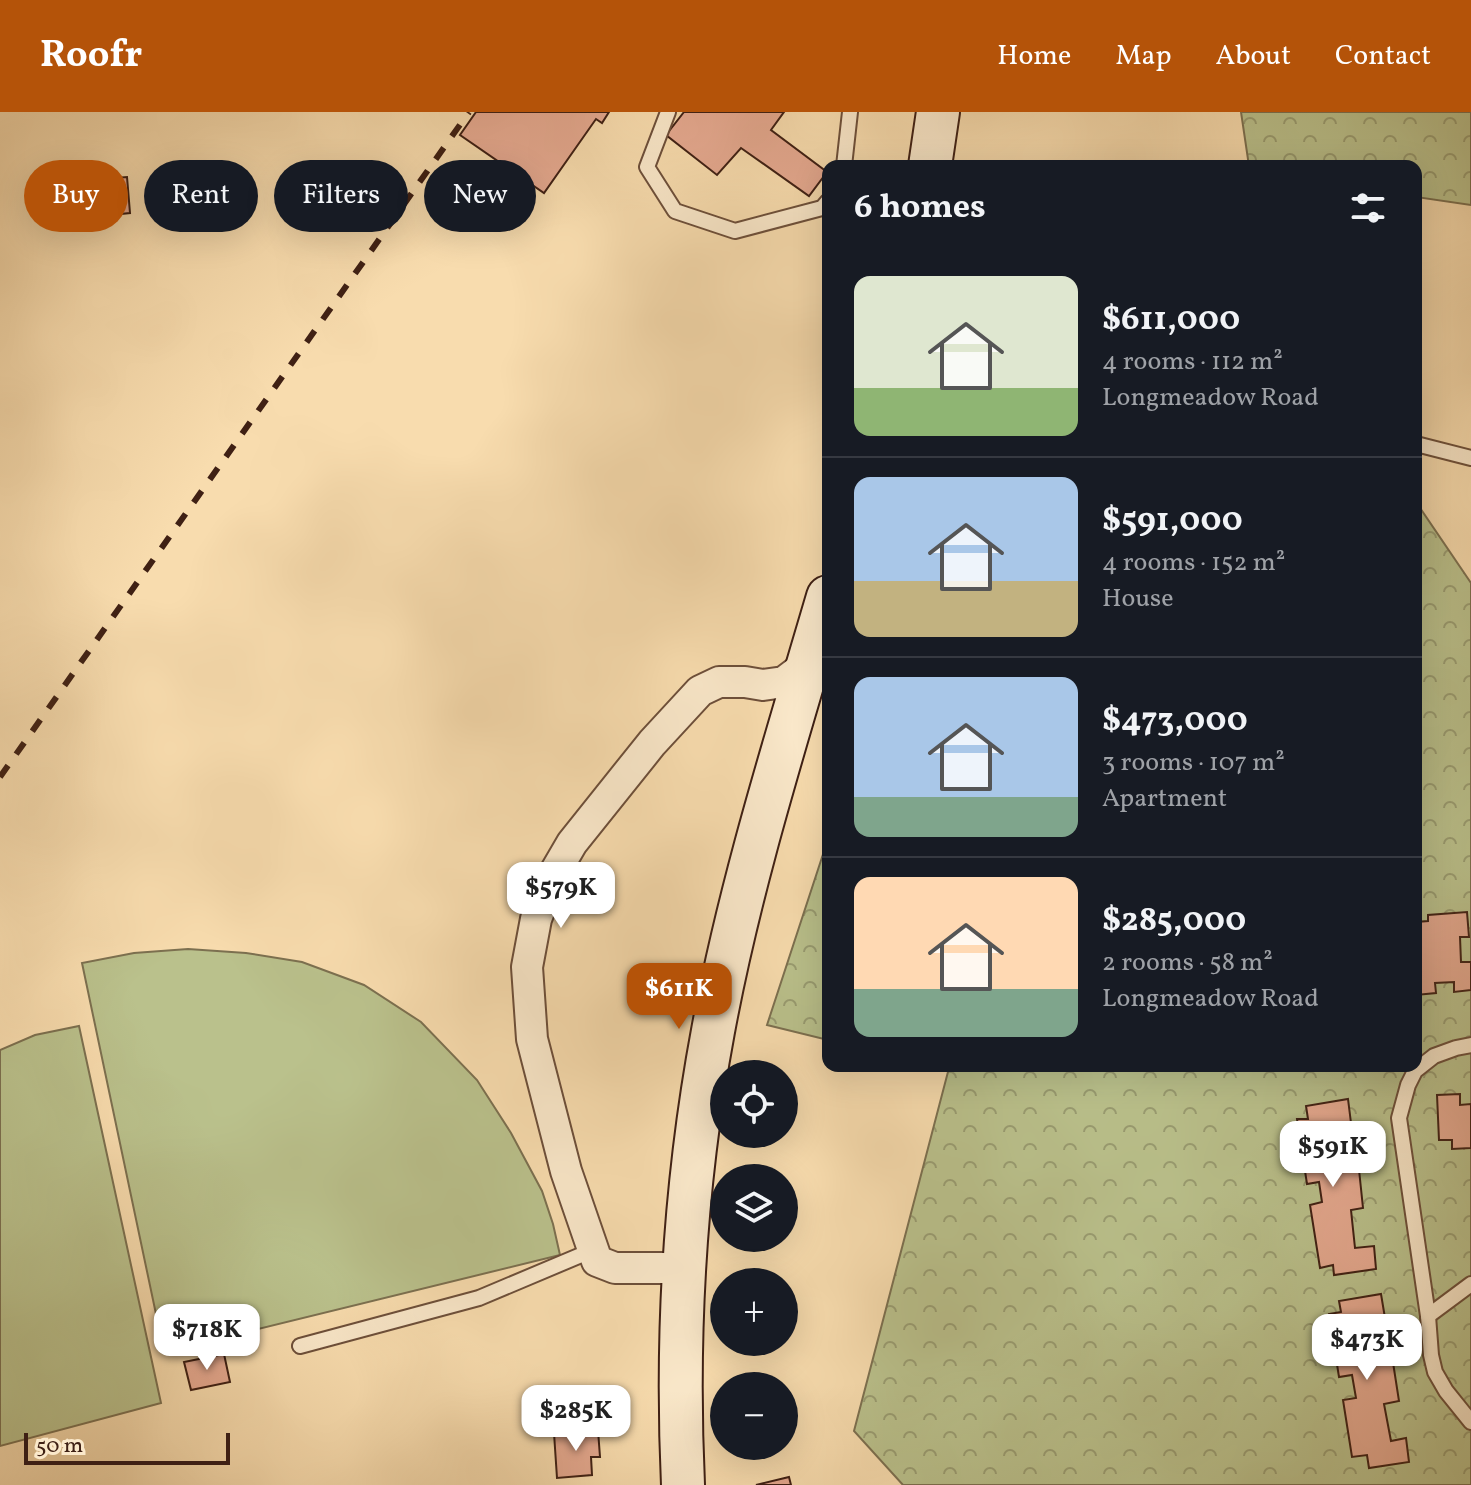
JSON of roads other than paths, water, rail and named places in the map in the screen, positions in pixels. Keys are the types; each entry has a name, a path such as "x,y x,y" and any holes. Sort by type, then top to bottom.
{"street":[{"path":"931,160 938,112"},
{"path":"683,1485 680,1367 684,1268 694,1158 713,1031 729,953 769,798 822,618"},
{"path":"684,1268 615,1268 597,1261 566,1171 532,1039 527,967 536,919 551,879 572,843 652,743 700,691 719,682 763,685 784,682 809,663"}],"lane":[{"path":"668,112 647,167 675,211 735,231 822,208"},
{"path":"845,160 850,112"},
{"path":"1422,446 1471,458"},
{"path":"1422,1065 1445,1051 1471,1045"},
{"path":"1414,1072 1399,1118 1431,1355 1435,1372 1446,1391 1471,1422"},
{"path":"300,1346 479,1298 593,1250"},
{"path":"1428,1316 1471,1284"}],"railway":[{"path":"0,777 469,112"}]}
